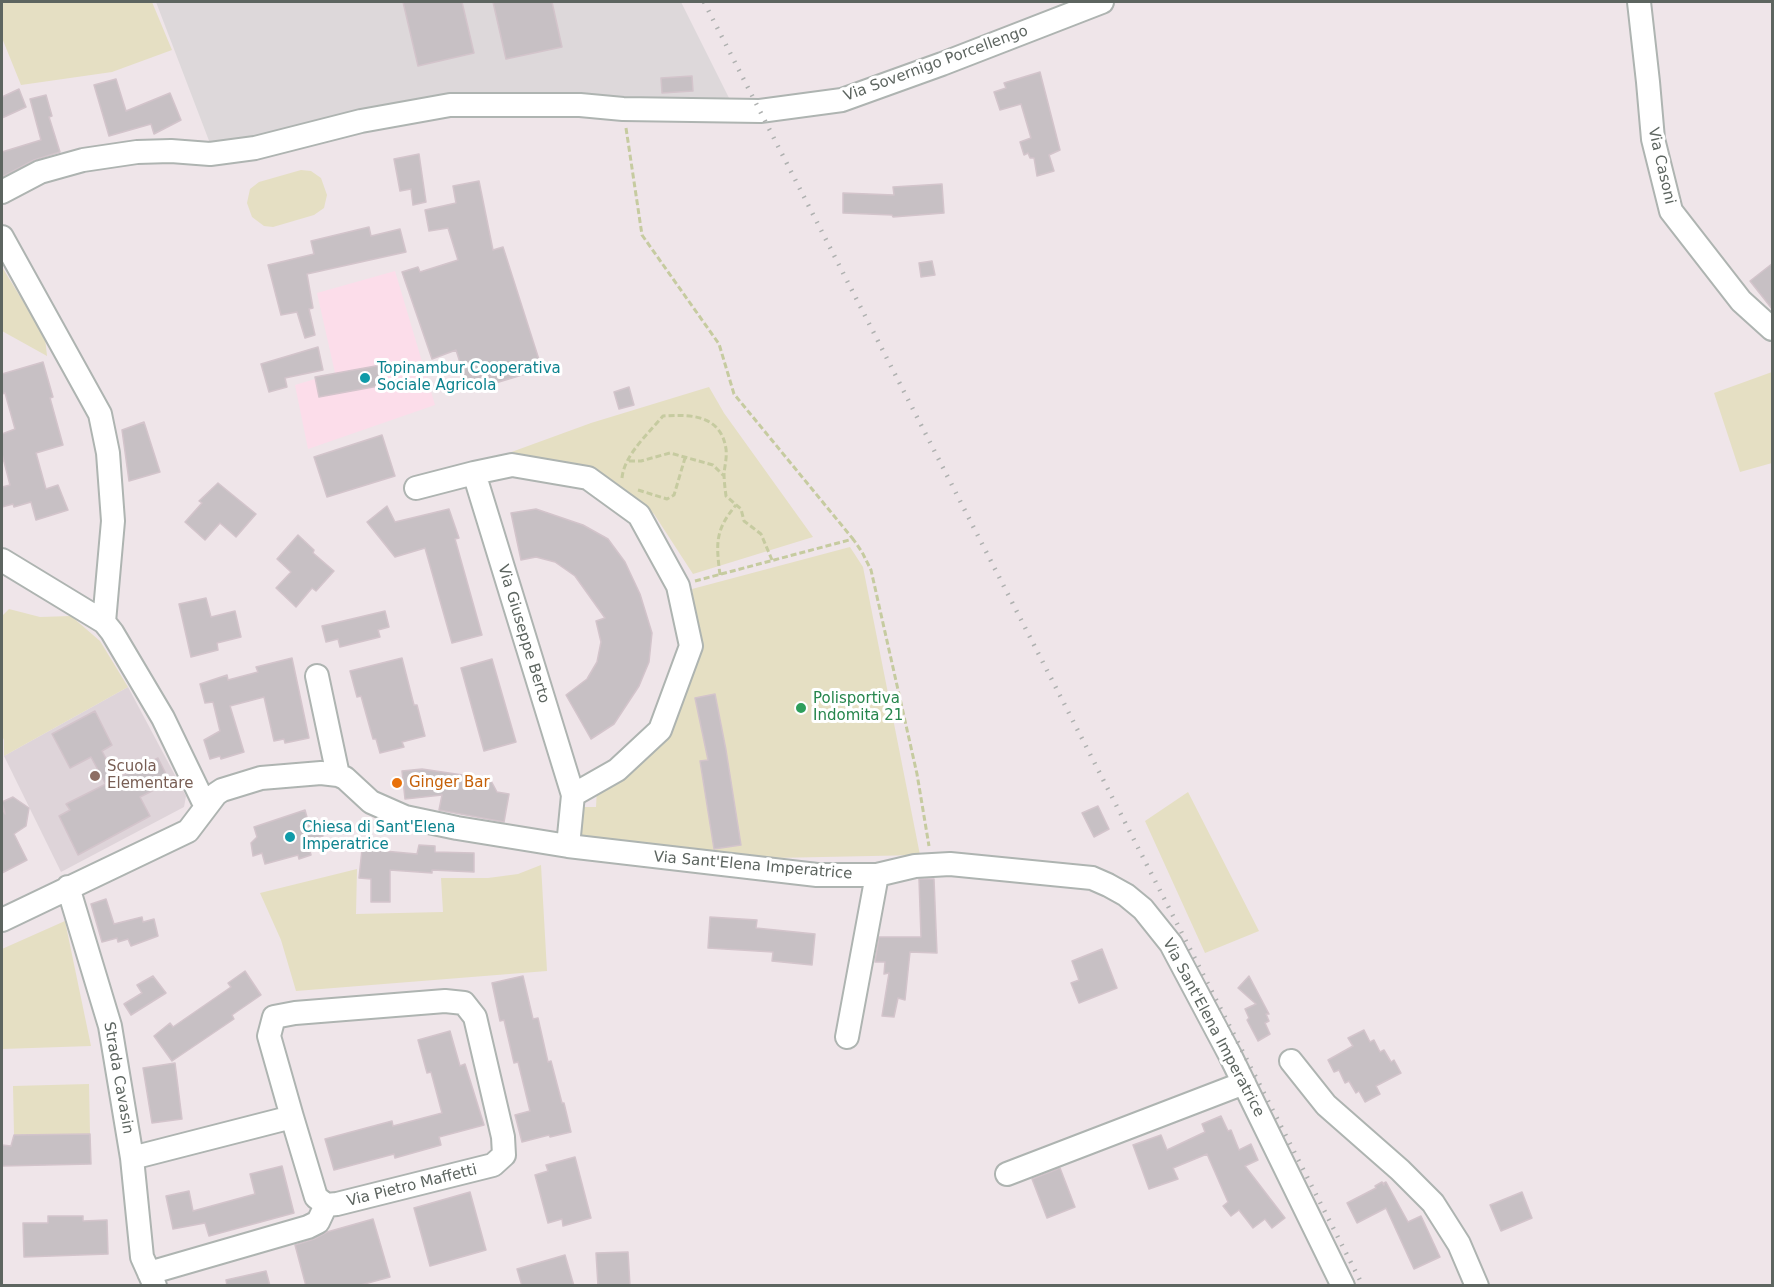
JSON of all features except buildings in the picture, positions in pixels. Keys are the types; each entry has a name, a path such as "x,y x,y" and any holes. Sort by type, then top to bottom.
{"street":[{"name":"Via Sovernigo Porcellengo","path":"2,192 40,171 82,160 137,152 210,154 255,148 361,121 450,105 580,105 623,109 760,111 842,100 1102,2"},
{"name":"Via Casoni","path":"1638,2 1653,139 1671,211 1741,301 1773,329"},
{"path":"2,237 100,414 108,453 113,521 104,622"},
{"path":"416,488 512,465 588,478 618,491 639,515 678,586 691,646 660,729 617,770 573,795"},
{"name":"Via Giuseppe Berto","path":"474,473 573,795 568,846"},
{"path":"2,560 104,622 163,718 206,807"},
{"path":"2,920 188,831 216,794 222,790 261,778 321,773 338,775 316,676"},
{"name":"Via Sant'Elena Imperatrice","path":"338,775 345,778 371,802 405,817 568,846 817,875 877,874 932,864 950,864 1092,878 1126,895 1143,909 1171,944 1244,1083 1343,1286"},
{"path":"847,1036 877,874"},
{"name":"Strada Cavasin","path":"68,887 110,1026 132,1158 142,1257 152,1279 308,1227 318,1222 326,1206"},
{"name":"Via Pietro Maffetti","path":"445,1000 464,1003 475,1017 503,1137 504,1155 493,1165 326,1206 316,1197 292,1117 269,1036 274,1017 295,1013 445,1000"},
{"path":"1291,1061 1326,1105 1400,1170 1433,1203 1459,1244 1477,1286"},
{"path":"1007,1174 1244,1083"},
{"path":"132,1158 292,1117"}],"path":[{"path":"623,109 642,235 719,344 735,394 853,539 871,570 917,774 932,864"},
{"path":"686,458 674,495 667,499 646,491 618,491 622,473 633,452 663,416 685,415 705,418 722,434 726,450 724,476 726,496 741,509 744,521 761,534 772,561"},
{"path":"629,460 641,461 670,453 713,465 724,476"},
{"path":"720,575 717,553 718,536 723,520 736,505"},
{"path":"678,586 853,539"}],"shaded area":[{"path":"2,2 152,2 172,50 112,72 21,85 2,38"},
{"path":"156,2 681,2 731,102 486,97 211,146"},
{"path":"301,170 311,171 321,178 327,195 324,208 314,215 273,227 264,226 252,217 247,203 250,189 259,182"},
{"path":"2,267 45,337 47,356 2,331"},
{"path":"395,271 435,405 308,449 295,385 335,373 317,293"},
{"path":"1772,372 1772,463 1740,472 1714,393"},
{"path":"709,387 724,413 813,537 693,574 654,514 582,467 506,454 591,423"},
{"name":"Polisportiva Indomita 21","path":"850,547 863,567 920,855 774,858 577,838 578,807 596,807 597,789 622,775 701,650 692,589"},
{"path":"9,609 40,617 71,616 100,641 128,687 4,756 2,616"},
{"name":"Scuola Elementare","path":"128,687 186,796 184,807 61,872 4,756"},
{"path":"1188,792 1259,931 1205,953 1145,821"},
{"path":"541,865 547,971 296,991 281,940 260,893 357,869 356,914 443,912 441,878 488,878 518,874"},
{"path":"65,921 91,1046 2,1049 2,949"},
{"path":"89,1084 90,1134 14,1135 13,1086"}],"railway":[{"path":"704,2 1363,1286"}],"place":[{"name":"Topinambur Cooperativa Sociale Agricola","path":"365,378"},
{"name":"Polisportiva Indomita 21","path":"801,708"},
{"name":"Scuola Elementare","path":"95,776"},
{"name":"Ginger Bar","path":"397,783"},
{"name":"Chiesa di Sant'Elena Imperatrice","path":"290,837"}]}
